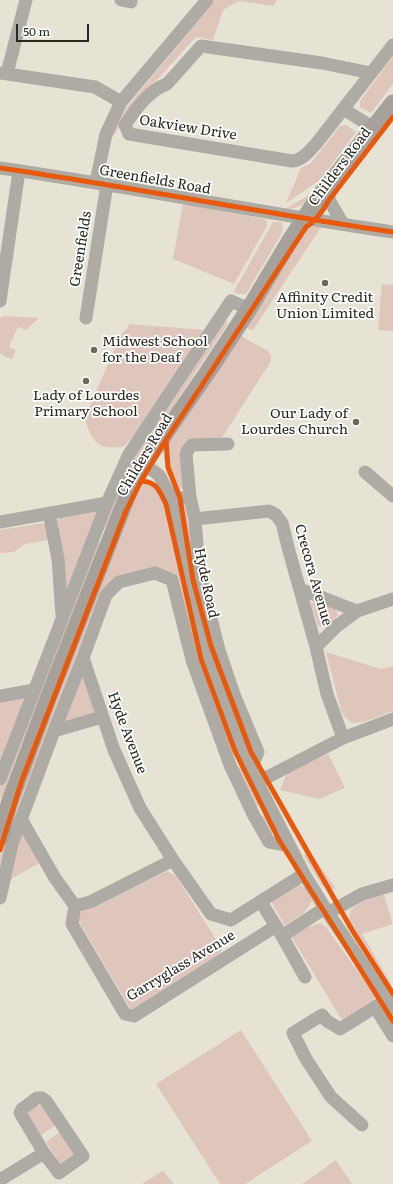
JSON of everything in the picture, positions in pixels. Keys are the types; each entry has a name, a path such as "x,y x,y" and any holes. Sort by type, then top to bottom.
{"main road":[{"name":"Childers Road","path":"0,838 4,803 49,696 103,535 144,464 249,309 305,218 328,185 393,103"}],"street":[{"path":"26,0 3,73 95,87 121,102"},
{"name":"Greenfields","path":"86,318 106,134 121,102 206,0"},
{"name":"Oakview Drive","path":"371,73 322,63 201,46 167,84 160,86 136,108 125,125 129,134 292,161 297,160 304,156 316,144 393,45"},
{"path":"343,108 374,128"},
{"name":"Greenfields Road","path":"0,168 101,183 393,232"},
{"path":"0,301 19,171"},
{"path":"328,185 329,200 343,224"},
{"path":"0,777 62,619 103,535 107,503 129,454 231,301 249,309"},
{"path":"228,444 192,445 186,454 190,497 195,523 199,571 219,650 235,697 258,752 248,763 230,765"},
{"name":"Hyde Road","path":"144,464 159,474 172,499 178,532 206,654 248,763 304,874 326,910 390,1004"},
{"path":"365,472 393,496"},
{"path":"172,499 190,497"},
{"path":"0,522 107,503"},
{"name":"Crecora Avenue","path":"178,532 195,523 269,511 276,515 282,523 328,694 343,738"},
{"path":"49,513 58,559 62,619"},
{"path":"0,898 12,844 106,595 119,582 155,573 172,580 192,660 230,765 253,814 269,842 289,846"},
{"path":"300,589 358,611"},
{"path":"316,648 337,626 358,611 393,599"},
{"path":"192,660 219,650"},
{"name":"Hyde Avenue","path":"83,658 114,750 140,808 173,860 211,914 231,920 304,874"},
{"path":"0,696 34,690"},
{"path":"54,731 102,717"},
{"path":"258,782 343,738 393,719"},
{"path":"253,814 270,806"},
{"path":"21,819 55,878 75,906 90,902 173,860"},
{"name":"Garryglass Avenue","path":"75,906 72,924 125,1014 134,1016 279,931 362,894 393,884"},
{"path":"261,902 305,977"},
{"path":"362,1125 331,1097 306,1059 293,1033 322,1015 327,1021 340,1029 375,1007 390,1004"},
{"path":"375,1007 393,1036"},
{"path":"37,1098 42,1098 46,1101 83,1156 59,1173 44,1153 20,1113 22,1109 37,1098"},
{"path":"0,1180 44,1153"}],"shaded area":[{"path":"215,0 277,0 274,6 239,1 223,10 213,40 196,37 134,105 112,138 109,138 127,107"},
{"path":"393,56 393,84 371,113 360,107 360,101"},
{"path":"346,125 356,132 320,180 286,203 301,168 311,163 340,126"},
{"path":"317,189 307,201 300,206 285,209 304,198"},
{"path":"183,203 264,219 267,222 267,226 234,284 173,259"},
{"path":"273,222 281,222 283,228 282,233 246,294 237,294 234,291"},
{"path":"309,226 321,227 253,330 243,327 298,238"},
{"path":"382,284 393,285 393,331 378,330"},
{"path":"4,316 39,318 26,330 18,327 9,347 16,350 12,359 0,353 0,318"},
{"path":"224,318 227,321 227,325 124,481 107,527 102,526 130,459"},
{"path":"129,324 206,330 137,432 123,447 102,446 94,440 87,426 85,417 121,334 127,329"},
{"path":"241,336 268,351 271,356 271,361 220,441 187,442 180,452 185,488 177,490 166,472 163,449"},
{"path":"149,482 155,486 165,502 198,653 195,654 175,580 115,579 0,883 0,857 23,784 135,494 143,483"},
{"path":"185,502 187,505 214,644 211,646 193,580 181,506"},
{"path":"93,510 98,512 65,595 57,521 59,517"},
{"path":"42,523 45,525 48,540 25,544 14,552 0,553 0,530"},
{"path":"98,541 100,543 5,797 2,799 0,798 0,788 67,613"},
{"path":"315,600 336,607 338,615 327,628 318,626 311,604"},
{"path":"326,652 381,669 393,666 393,711 364,722 352,723 342,714"},
{"path":"200,662 235,754 230,756 196,664"},
{"path":"83,672 95,709 92,715 64,725 61,720"},
{"path":"23,697 26,698 0,762 0,700"},
{"path":"328,754 345,788 319,799 280,790 287,773"},
{"path":"239,767 242,768 259,804 255,809 237,770"},
{"path":"265,815 272,825 272,834 268,833 262,816"},
{"path":"20,831 43,861 6,882"},
{"path":"309,850 336,889 323,887 304,856"},
{"path":"167,871 176,876 222,949 220,954 136,1010 130,1008 78,920 81,912"},
{"path":"299,884 307,889 312,901 304,913 285,926 271,901"},
{"path":"372,893 384,895 393,924 362,934 393,987 380,976 348,924 350,911"},
{"path":"320,923 326,927 376,997 373,1001 342,1020 291,936 298,931"},
{"path":"241,1030 312,1141 245,1184 220,1184 156,1084"},
{"path":"35,1106 41,1106 56,1125 41,1135 27,1117 29,1111"},
{"path":"61,1131 75,1153 69,1160 60,1163 46,1142"},
{"path":"336,1160 352,1184 302,1184"},
{"path":"163,1171 174,1184 142,1184"}],"cycle path":[{"path":"0,850 22,780 126,511 141,481 162,446 306,227 319,215 393,117"},
{"path":"0,168 393,232"},
{"path":"166,440 168,467 180,498 193,580 211,646 251,752 352,930 393,994"},
{"path":"141,481 155,485 166,504 201,659 235,751 279,840 393,1021"}],"place":[{"name":"Affinity Credit Union Limited","path":"325,283"},
{"name":"Midwest School for the Deaf","path":"94,350"},
{"name":"Lady of Lourdes Primary School","path":"86,381"},
{"name":"Our Lady of Lourdes Church","path":"356,422"}]}
